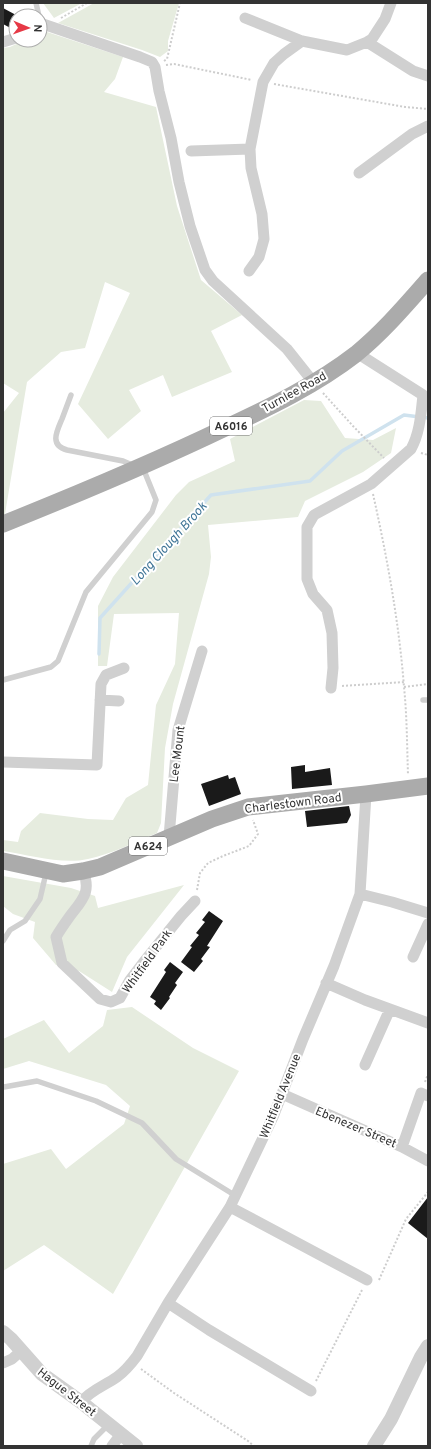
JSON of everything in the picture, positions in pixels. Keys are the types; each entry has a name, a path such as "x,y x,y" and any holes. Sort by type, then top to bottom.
{"main road":[{"name":"Turnlee Road","path":"3,524 137,468 258,413 314,383 382,332 428,280"},
{"name":"Charlestown Road","path":"3,861 63,874 83,872 100,867 212,818 248,807 428,786"}],"street":[{"path":"245,18 302,41 347,50 372,39 386,19 391,3"},
{"path":"48,25 140,56 152,62 155,67 179,182 190,226 205,270 213,281 288,349 314,383"},
{"path":"249,270 259,257 264,239 262,214 251,168 250,149 263,82 274,64 284,54 302,41"},
{"path":"367,42 413,71 428,76"},
{"path":"359,173 412,134 428,126"},
{"path":"191,151 250,149"},
{"path":"331,688 333,668 332,632 326,610 313,594 307,578 307,527 314,516 371,484 411,449 417,431 425,394 356,353"},
{"name":"Lee Mount","path":"169,837 178,730 202,650"},
{"path":"3,762 97,765 101,684 106,675 124,668"},
{"path":"100,700 118,701"},
{"name":"Whitfield Avenue","path":"81,1402 90,1392 118,1376 132,1363 168,1303 230,1207 273,1118 360,894 366,794"},
{"name":"Whitfield Park","path":"83,872 87,886 84,899 69,917 56,937 62,962 100,999 111,1002 120,998 130,980 143,962 195,901"},
{"path":"360,894 428,913"},
{"path":"413,957 428,924"},
{"path":"326,983 366,1000 428,1023"},
{"path":"365,1065 390,1009"},
{"path":"402,1146 421,1093 428,1096"},
{"name":"Ebenezer Street","path":"282,1094 402,1146 428,1161"},
{"path":"230,1207 367,1280"},
{"path":"168,1303 215,1334 311,1391"},
{"name":"Hague Street","path":"3,1332 42,1374 81,1402 136,1446"},
{"path":"374,1446 391,1419 421,1357 428,1346"},
{"path":"3,1363 12,1359 21,1351"},
{"path":"112,1446 121,1434"}],"lane":[{"path":"3,680 51,667 58,661 86,592 152,512 156,500 137,468 130,464 122,461 61,449 57,445 56,434 71,395"},
{"path":"3,941 10,930 25,921 40,899 47,871"},
{"path":"4,1087 37,1081 96,1100 142,1123 176,1159 236,1196"},
{"path":"91,1446 94,1439 109,1424"}],"path":[{"path":"48,22 56,21 88,3"},
{"path":"155,67 168,59 180,3"},
{"path":"155,67 174,64 335,96 405,107 428,109"},
{"path":"314,383 392,466"},
{"path":"371,484 393,599 404,682 409,788"},
{"path":"331,688 352,684 404,682"},
{"path":"404,687 428,684"},
{"path":"195,901 200,873 208,863 249,846 258,834 248,807"},
{"path":"132,1363 254,1446"}],"shaded area":[{"path":"43,3 82,3 54,18"},
{"path":"94,3 179,3 168,41 168,51 160,57 58,23"},
{"path":"48,32 123,57 115,79 104,92 156,107 177,206 201,280 242,315 211,331 232,372 172,397 163,375 129,390 141,411 108,439 78,404 130,293 105,282 85,348 61,352 27,382 5,514 3,515 3,413 19,393 3,383 3,48 48,48"},
{"path":"304,400 321,401 345,438 373,440 396,428 391,453 363,472 305,501 298,517 208,525 211,557 209,574 173,704 165,748 161,823 157,833 123,848 78,861 57,860 3,851 3,840 18,842 21,831 40,813 88,819 113,820 126,798 148,785 156,705 175,664 179,613 114,614 107,666 98,666 98,606 113,577 176,495 189,482 235,461 230,439"},
{"path":"3,876 71,888 95,896 98,908 184,885 127,957 112,992 79,971 56,965 33,938 35,922 13,914 3,906"},
{"path":"132,1007 193,1048 239,1071 113,1294 44,1245 3,1271 3,1164 51,1149 66,1169 124,1124 130,1106 106,1085 29,1061 3,1069 3,1039 44,1020 69,1053 103,1026 107,1010"}],"building":[{"path":"3,8 8,11 8,27 3,24"},
{"path":"305,765 305,772 330,768 332,785 292,789 291,767"},
{"path":"228,775 229,779 235,777 241,794 209,806 201,784"},
{"path":"349,806 351,815 347,823 307,827 305,811"},
{"path":"209,911 223,921 207,946 210,947 201,959 203,961 194,972 181,962 192,947 190,946 199,935 196,933 205,922 202,920"},
{"path":"170,962 183,972 175,983 177,985 169,997 170,998 161,1010 154,1004 156,1001 150,997 166,972 164,970"},
{"path":"428,1197 428,1239 408,1223"}],"waterway":[{"name":"Long Clough Brook","path":"99,654 100,618 211,495 310,481 342,451 404,415 428,418"}]}
